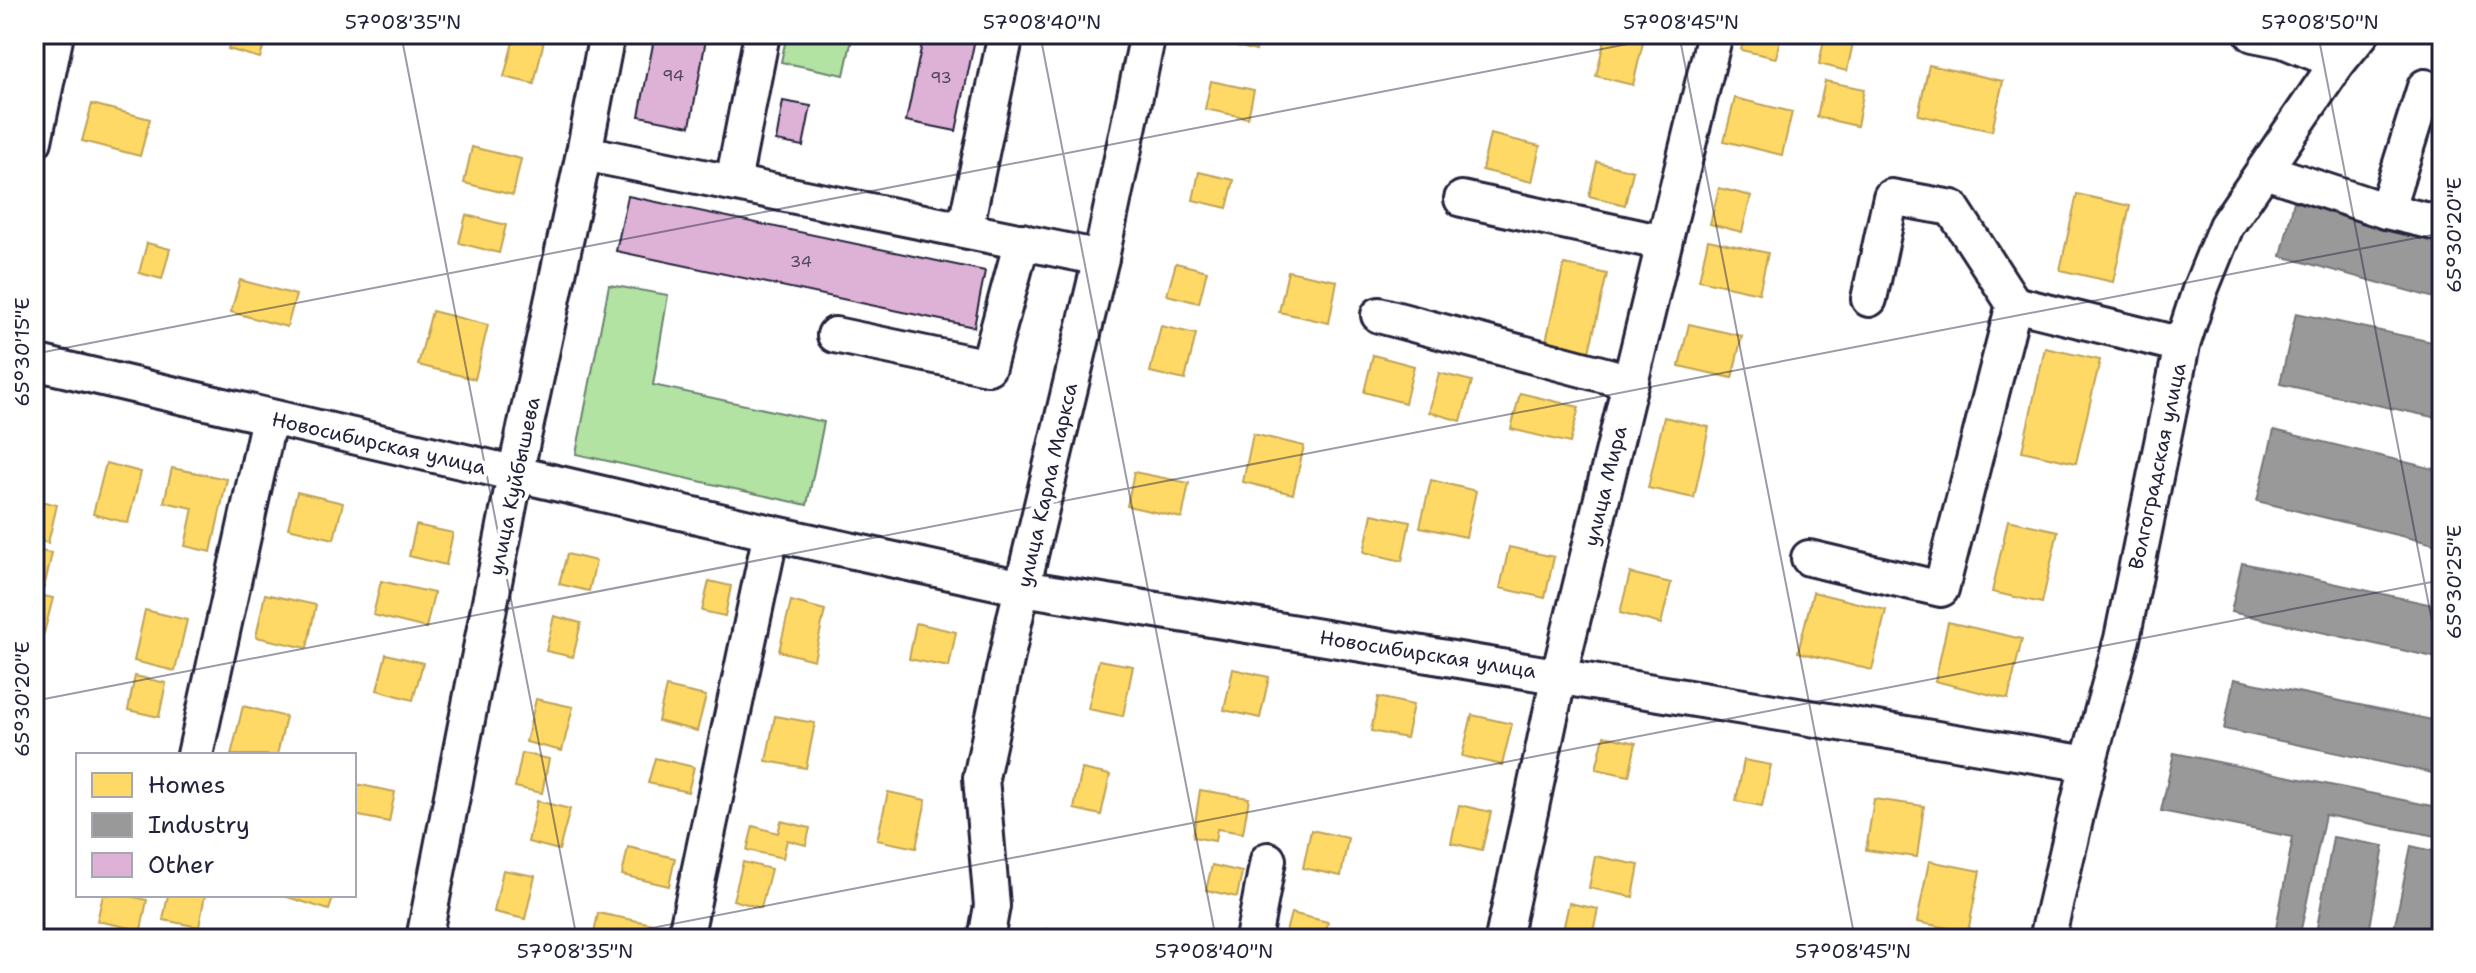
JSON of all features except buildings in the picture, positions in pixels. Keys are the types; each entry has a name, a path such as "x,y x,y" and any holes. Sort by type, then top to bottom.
{"street":[{"name":"улица Куйбышева","path":"424,939 515,475 607,34"},
{"path":"733,182 762,34"},
{"path":"965,230 1006,34"},
{"name":"улица Карла Маркса","path":"986,939 992,906 981,778 1101,258 1148,34"},
{"name":"улица Мира","path":"1503,939 1559,675 1715,34"},
{"path":"2253,34 2283,40 2338,62"},
{"name":"Волгоградская улица","path":"2047,939 2088,764 2122,639 2182,345 2200,290 2226,226 2338,62 2361,34"},
{"path":"34,141 47,47"},
{"path":"2386,211 2425,87"},
{"path":"584,153 1101,258"},
{"path":"2265,171 2386,211 2442,224"},
{"path":"1869,299 1891,197 1952,208 2014,304 2182,345"},
{"path":"1462,199 1664,243"},
{"path":"835,335 988,367 1022,241"},
{"path":"1809,558 1941,589 2014,304"},
{"path":"1379,315 1631,382"},
{"name":"Новосибирская улица","path":"34,362 515,475 1023,588 2088,764"},
{"path":"195,753 269,418"},
{"path":"685,939 771,533"},
{"path":"1253,939 1268,860"}],"green space":[{"path":"787,34 853,34 844,75 781,62"},
{"path":"609,285 668,295 653,385 824,422 807,505 576,454"}]}
